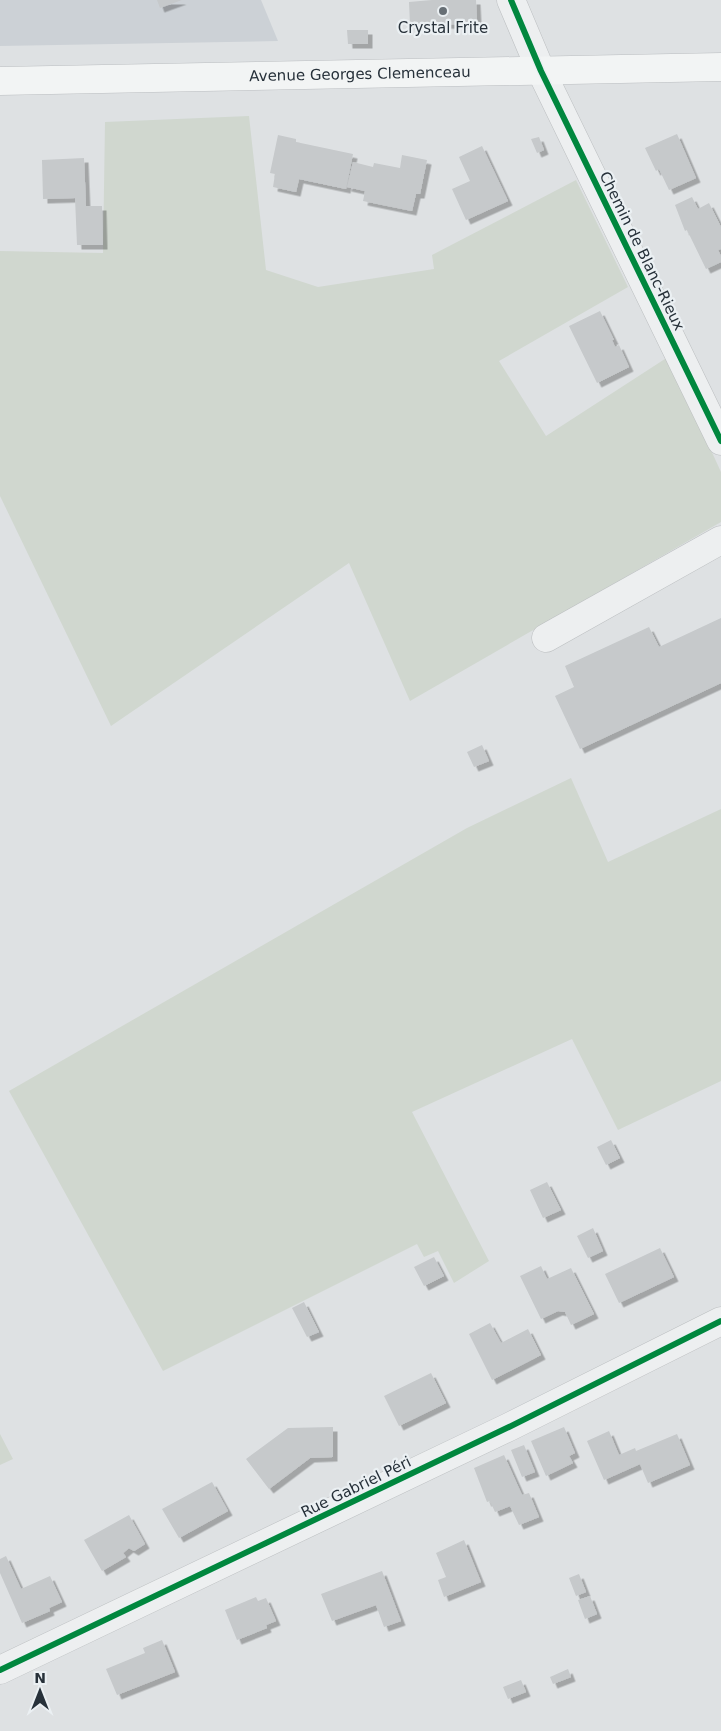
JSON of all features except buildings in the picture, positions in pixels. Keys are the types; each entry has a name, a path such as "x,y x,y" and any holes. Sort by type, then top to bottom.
{"main road":[{"name":"Avenue Georges Clemenceau","path":"0,81 721,67"}],"street":[{"name":"Chemin de Blanc-Rieux","path":"511,0 542,71 721,441"},
{"path":"546,638 721,540"},
{"name":"Rue Gabriel Péri","path":"0,1670 509,1427 721,1321"}],"shaded area":[{"path":"0,0 261,0 278,41 0,46"},
{"path":"249,116 266,270 318,287 434,269 432,255 576,180 628,287 499,361 546,436 668,357 721,472 721,522 410,701 349,563 111,726 0,496 0,251 103,253 105,122"},
{"path":"571,778 608,862 721,809 721,1081 618,1130 572,1039 412,1112 489,1261 454,1283 438,1251 424,1257 417,1244 163,1371 9,1091 467,828"},
{"path":"0,1434 13,1459 0,1465"}],"cycle path":[{"path":"511,0 541,71 721,441"},
{"path":"0,1670 509,1427 721,1321"}],"place":[{"name":"Crystal Frite","path":"443,11"}]}
